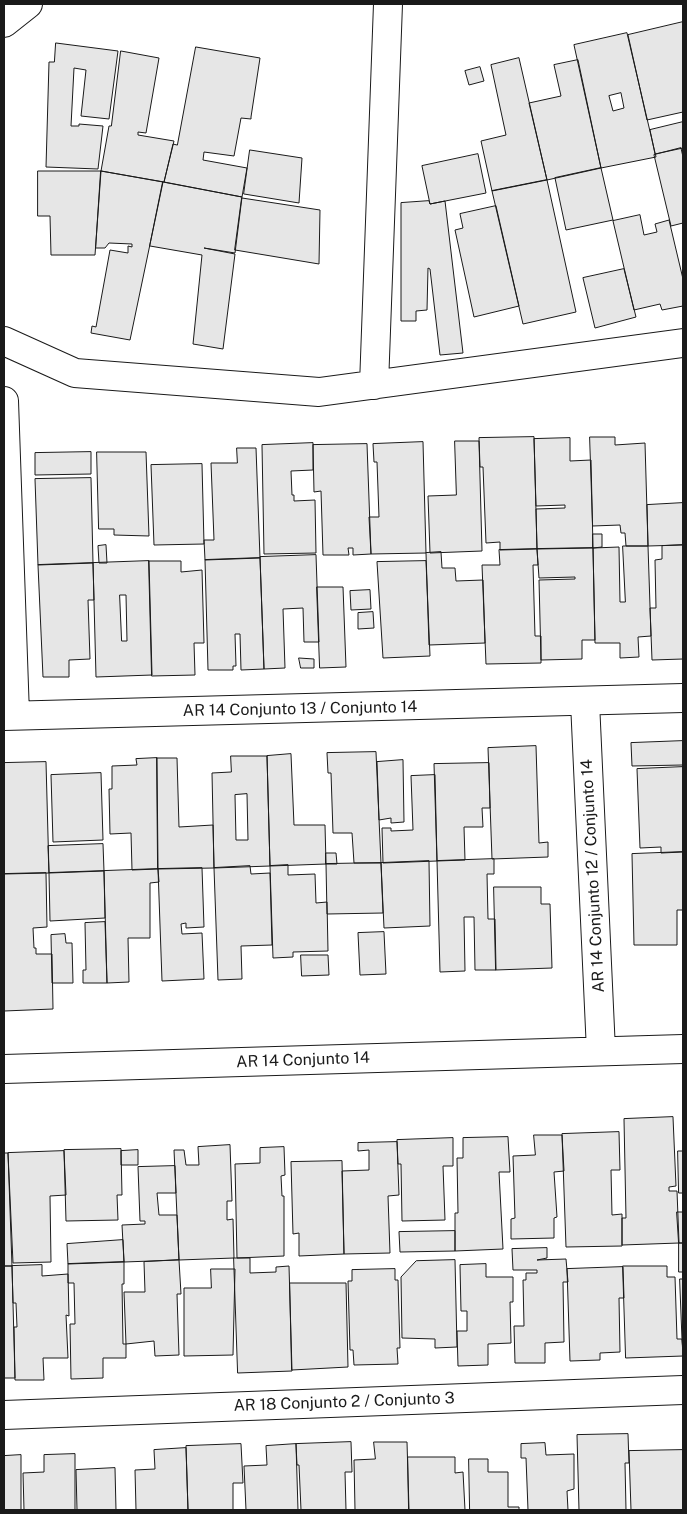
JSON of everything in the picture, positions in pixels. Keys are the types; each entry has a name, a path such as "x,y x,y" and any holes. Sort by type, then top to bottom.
{"street":[{"path":"4,23 28,4"},
{"path":"374,385 388,4"},
{"path":"4,341 75,373 319,392 683,343"},
{"path":"4,401 10,716"},
{"name":"AR 14 Conjunto 13 / Conjunto 14","path":"10,716 683,698"},
{"name":"AR 14 Conjunto 12 / Conjunto 14","path":"585,702 601,1051"},
{"name":"AR 14 Conjunto 14","path":"4,1069 683,1048"},
{"name":"AR 18 Conjunto 2 / Conjunto 3","path":"4,1415 683,1390"}],"building":[{"path":"683,22 683,112 647,120 628,35"},
{"path":"627,33 656,157 601,168 574,45","holes":["621,93 624,108 613,111 609,96"]},
{"path":"56,43 118,51 109,119 81,116 86,70 74,68 71,126 79,126 79,124 103,126 98,169 46,167 49,62 54,62"},
{"path":"196,47 260,58 251,119 241,118 234,156 204,152 203,160 247,168 242,197 164,182 173,144 177,145"},
{"path":"121,51 159,58 146,133 138,132 138,135 174,141 164,182 101,171 109,126 111,126"},
{"path":"519,58 547,180 492,191 481,141 506,135 491,65"},
{"path":"578,60 601,168 547,180 529,103 561,96 554,65"},
{"path":"480,67 484,81 469,85 465,71"},
{"path":"683,122 683,148 655,154 650,130"},
{"path":"681,148 683,157 683,223 671,226 654,155"},
{"path":"250,150 302,158 299,203 244,194"},
{"path":"478,154 486,193 430,204 422,166"},
{"path":"601,168 613,220 566,230 555,178"},
{"path":"38,171 101,171 95,255 51,255 50,216 38,216"},
{"path":"101,171 163,182 130,340 91,333 92,326 96,327 110,250 128,253 128,246 132,247 132,244 109,243 105,248 96,248"},
{"path":"547,180 576,312 523,324 492,191"},
{"path":"163,182 242,197 235,253 204,248 235,254 223,349 193,344 202,255 150,246"},
{"path":"242,198 320,210 319,264 235,250"},
{"path":"429,201 430,204 445,201 463,353 440,355 430,269 428,268 427,310 416,311 416,321 401,321 401,203"},
{"path":"496,206 519,306 474,317 455,230 463,228 460,214"},
{"path":"640,215 644,235 657,232 655,224 669,220 683,279 683,306 662,310 660,304 634,310 613,221"},
{"path":"624,269 636,317 595,328 583,278"},
{"path":"534,437 537,549 500,550 500,542 486,543 483,467 480,467 479,438"},
{"path":"590,437 615,437 615,445 645,443 648,546 626,546 625,533 621,533 620,525 593,526"},
{"path":"570,438 570,461 591,460 593,548 537,549 536,509 565,508 565,505 536,506 534,439"},
{"path":"455,441 479,441 482,551 430,553 428,496 456,495"},
{"path":"423,442 426,553 371,554 369,517 379,517 377,462 374,462 373,444"},
{"path":"313,443 313,470 291,471 294,501 315,500 316,553 264,554 262,445"},
{"path":"367,444 371,554 353,555 353,548 348,548 349,555 323,555 321,491 314,492 313,445"},
{"path":"237,448 256,448 260,558 205,560 204,540 214,540 211,463 237,463"},
{"path":"91,452 91,474 35,475 35,453"},
{"path":"97,452 146,452 149,536 114,535 114,529 99,529"},
{"path":"202,464 204,544 154,545 151,465"},
{"path":"91,478 93,563 38,565 35,479"},
{"path":"683,503 683,545 648,546 647,505"},
{"path":"593,534 602,534 602,547 593,548"},
{"path":"106,545 107,563 99,563 98,546"},
{"path":"683,545 683,659 652,660 650,608 656,608 655,560 662,559 662,546"},
{"path":"623,546 648,546 651,636 638,637 639,657 620,658 620,643 595,643 593,548 619,547 620,602 625,602"},
{"path":"593,548 595,640 582,640 582,659 541,660 539,580 575,579 575,577 539,578 537,549"},
{"path":"537,549 538,565 533,565 535,636 541,636 541,663 486,664 482,565 500,565 499,550"},
{"path":"441,552 442,568 455,568 456,581 483,580 485,643 429,645 426,553"},
{"path":"316,555 319,642 304,642 303,608 283,609 285,668 264,669 260,557"},
{"path":"260,558 264,669 241,670 240,634 235,634 236,666 233,666 233,670 208,670 205,560"},
{"path":"149,561 152,675 96,677 93,563","holes":["120,595 126,595 127,641 122,641"]},
{"path":"149,561 181,561 181,572 202,570 204,643 194,643 195,675 152,676"},
{"path":"426,561 430,656 383,658 377,562"},
{"path":"93,563 94,600 88,600 90,659 69,660 69,677 43,677 38,565"},
{"path":"317,587 343,587 346,667 320,668"},
{"path":"370,590 371,609 351,610 350,591"},
{"path":"373,612 374,628 358,629 358,613"},
{"path":"299,658 314,659 314,668 301,668"},
{"path":"683,741 683,765 632,766 631,743"},
{"path":"536,746 539,843 548,842 548,857 492,859 488,748"},
{"path":"376,752 381,863 354,863 352,833 333,833 331,773 328,773 327,753"},
{"path":"291,754 294,825 325,825 326,864 270,866 267,756"},
{"path":"231,756 267,756 270,866 214,868 212,773 231,772","holes":["247,794 248,840 236,840 235,795"]},
{"path":"157,758 177,758 179,827 213,825 214,868 158,869"},
{"path":"157,758 158,869 132,870 131,833 110,834 109,789 112,789 112,766 137,765 136,759"},
{"path":"403,760 404,822 391,823 391,818 379,820 377,762"},
{"path":"46,762 49,873 4,874 4,763"},
{"path":"489,763 490,808 482,808 483,827 464,827 465,860 437,861 434,764"},
{"path":"683,767 683,852 661,853 661,847 640,848 637,769"},
{"path":"101,773 103,840 53,842 51,775"},
{"path":"435,775 437,861 383,863 382,828 391,828 391,831 413,830 411,776"},
{"path":"103,844 104,871 49,873 48,846"},
{"path":"683,852 683,910 677,910 677,945 634,945 632,854"},
{"path":"326,853 336,853 337,864 326,864"},
{"path":"494,859 494,874 487,874 488,919 495,919 496,970 475,970 474,917 464,917 465,971 440,972 437,861"},
{"path":"429,861 430,926 384,928 381,863"},
{"path":"381,863 383,913 327,914 326,864"},
{"path":"288,865 288,875 315,874 316,903 327,902 328,951 293,952 293,957 273,958 270,866"},
{"path":"250,866 251,874 270,873 272,945 241,946 242,979 218,980 214,868"},
{"path":"202,868 204,927 186,928 186,923 181,924 182,934 202,933 204,979 162,981 158,869"},
{"path":"158,869 159,882 150,883 150,938 128,938 129,982 107,983 104,871"},
{"path":"104,871 105,918 50,921 49,873"},
{"path":"46,873 47,927 33,928 34,948 36,948 36,954 52,954 53,1009 4,1011 4,874"},
{"path":"494,887 541,887 541,904 550,904 552,968 496,970"},
{"path":"105,922 107,983 83,983 83,970 86,970 85,923"},
{"path":"384,932 386,974 360,975 358,933"},
{"path":"65,934 66,943 72,943 73,983 52,983 51,935"},
{"path":"301,955 328,955 329,975 302,976"},
{"path":"673,1117 676,1186 669,1187 669,1191 677,1191 679,1243 622,1245 622,1218 626,1218 624,1119"},
{"path":"619,1132 620,1170 611,1170 612,1215 622,1214 622,1246 566,1247 562,1134"},
{"path":"534,1135 562,1135 564,1171 554,1172 557,1217 554,1218 554,1238 511,1239 511,1219 515,1218 513,1156 535,1155"},
{"path":"508,1137 510,1172 499,1172 503,1249 455,1251 455,1213 458,1213 457,1158 463,1158 463,1138"},
{"path":"453,1138 453,1166 443,1166 445,1220 402,1221 401,1164 398,1164 397,1140"},
{"path":"397,1142 399,1195 388,1196 390,1253 344,1254 342,1171 369,1170 369,1150 358,1151 358,1143"},
{"path":"230,1145 232,1201 227,1201 227,1220 233,1219 234,1258 179,1260 174,1150 184,1150 186,1165 199,1165 198,1147"},
{"path":"284,1147 285,1175 281,1176 282,1196 284,1196 284,1256 237,1258 235,1164 260,1163 260,1148"},
{"path":"121,1149 122,1195 117,1195 118,1220 66,1221 64,1150"},
{"path":"138,1150 138,1165 121,1165 121,1151"},
{"path":"64,1151 66,1195 50,1196 51,1262 13,1263 8,1153"},
{"path":"678,1151 683,1151 683,1193 679,1193"},
{"path":"4,1153 8,1153 12,1266 4,1266"},
{"path":"342,1161 344,1254 299,1256 299,1233 293,1234 291,1162"},
{"path":"175,1166 176,1193 157,1193 159,1215 177,1215 179,1260 124,1262 122,1225 145,1224 145,1221 140,1221 138,1167"},
{"path":"677,1212 683,1212 683,1243 679,1243"},
{"path":"455,1231 455,1251 400,1252 399,1232"},
{"path":"123,1240 124,1262 68,1264 67,1244"},
{"path":"679,1243 683,1243 683,1272 679,1272"},
{"path":"547,1248 547,1258 537,1260 566,1259 568,1282 563,1282 564,1342 545,1343 545,1363 515,1363 514,1326 524,1326 523,1280 526,1280 526,1273 537,1273 537,1270 513,1270 512,1249"},
{"path":"234,1258 250,1258 250,1273 276,1272 276,1267 289,1266 292,1371 238,1373"},
{"path":"179,1260 181,1294 177,1294 179,1355 155,1356 154,1341 126,1344 124,1292 145,1292 144,1262"},
{"path":"455,1260 457,1347 435,1348 435,1339 402,1338 401,1277 416,1261"},
{"path":"124,1262 124,1284 122,1284 123,1344 126,1344 126,1358 103,1358 103,1378 71,1379 70,1324 75,1324 74,1283 68,1283 68,1264"},
{"path":"486,1264 486,1277 513,1277 513,1302 510,1302 511,1343 488,1344 488,1365 458,1366 457,1331 467,1331 467,1311 461,1311 460,1265"},
{"path":"42,1265 42,1276 68,1274 69,1316 66,1315 68,1358 43,1358 44,1380 15,1380 14,1327 17,1327 16,1303 13,1303 12,1266"},
{"path":"4,1266 12,1266 15,1378 4,1378"},
{"path":"623,1266 667,1266 667,1277 675,1277 677,1339 682,1339 683,1356 626,1358"},
{"path":"623,1267 624,1298 619,1298 620,1352 600,1353 600,1360 570,1361 567,1269"},
{"path":"211,1269 235,1269 233,1355 184,1356 184,1288 211,1288"},
{"path":"395,1269 395,1280 398,1280 400,1348 397,1348 398,1364 354,1365 353,1350 350,1350 348,1281 352,1281 352,1270"},
{"path":"680,1279 683,1279 683,1352 682,1339"},
{"path":"290,1283 346,1283 348,1367 292,1370"},
{"path":"628,1434 629,1463 625,1463 626,1510 579,1510 577,1435"},
{"path":"351,1442 352,1472 345,1472 346,1510 301,1510 296,1444"},
{"path":"374,1442 407,1442 409,1510 355,1510 354,1460 375,1459"},
{"path":"545,1443 546,1455 574,1454 574,1489 567,1491 568,1510 528,1510 526,1458 521,1458 521,1444"},
{"path":"241,1444 243,1483 233,1483 233,1510 188,1510 186,1446"},
{"path":"296,1444 298,1510 246,1510 244,1466 267,1465 266,1446"},
{"path":"186,1448 188,1510 136,1510 135,1470 155,1469 154,1450"},
{"path":"683,1450 683,1510 631,1510 629,1451"},
{"path":"75,1454 75,1510 24,1510 23,1473 44,1472 44,1455"},
{"path":"21,1455 21,1510 4,1510 4,1456"},
{"path":"408,1457 455,1457 455,1473 463,1472 465,1510 409,1510"},
{"path":"469,1459 488,1459 488,1472 508,1472 508,1507 519,1507 519,1510 470,1510"},
{"path":"115,1468 116,1510 77,1510 76,1470"}]}
